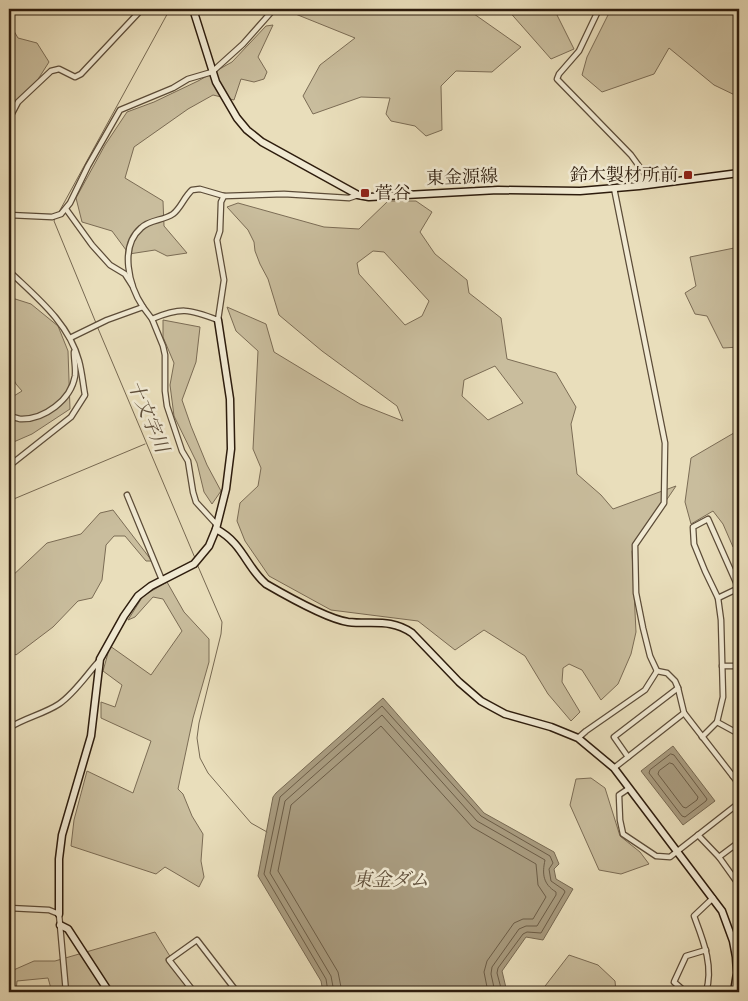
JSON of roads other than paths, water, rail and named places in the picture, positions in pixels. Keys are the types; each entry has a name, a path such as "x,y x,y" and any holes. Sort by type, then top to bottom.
{"street":[{"path":"9,119 18,102 51,71 59,70 75,77 81,74 142,9"},
{"name":"東金源線","path":"193,9 212,72 220,91 237,118 252,135 270,147 358,195 369,197 498,190 551,191 614,188 739,173"},
{"path":"9,215 52,217 66,209 120,110 174,88 188,78 212,72 244,44 274,9"},
{"path":"599,9 580,51 559,74 557,79 632,154 652,184"},
{"path":"614,188 665,443 664,503 636,545 636,592 642,628 657,672"},
{"path":"134,288 129,268 130,247 135,234 156,219 174,214 188,193 195,189 224,196 284,194 349,198 358,195"},
{"path":"9,728 18,722 58,705 70,695 100,659 124,616 138,596 151,586 194,564 209,546 217,527 226,489 231,449 230,399 218,320 224,280 217,240 220,231 221,202 224,196"},
{"path":"66,209 92,246 110,264 125,274 143,307 152,319 165,355 167,406 182,451 188,461 196,502 217,527 238,546 260,579 266,584 325,613 348,622 390,623 403,626 459,682 481,701 506,714 551,727 578,738 614,768 722,911 737,950 734,992"},
{"path":"9,271 57,318 70,338 75,374 72,385 60,403 51,410 32,418 20,419 9,416"},
{"path":"70,338 107,320 143,307"},
{"path":"152,319 170,311 189,310 218,320"},
{"path":"9,466 71,416 85,395 79,360 73,349"},
{"path":"127,495 162,580"},
{"path":"702,737 717,722 723,697 721,620 718,598 694,544 693,527 708,519 739,588 718,598"},
{"path":"66,992 59,914 59,859 62,835 90,736 100,659"},
{"path":"722,666 739,666"},
{"path":"657,672 667,673 675,681 684,713 739,784"},
{"path":"578,738 645,690 657,672"},
{"path":"628,756 614,737 678,688"},
{"path":"614,768 684,713"},
{"path":"717,722 739,734"},
{"path":"733,776 739,769"},
{"path":"628,789 619,795 620,820 623,834 656,856 670,857 739,802"},
{"path":"698,835 719,857 739,885"},
{"path":"719,857 739,842"},
{"path":"706,992 708,968 706,950 694,916 713,898"},
{"path":"9,908 49,910 59,914"},
{"path":"60,925 68,929 109,992"},
{"path":"194,992 169,960 197,940 236,992"},
{"path":"683,992 674,982 686,956 706,950"}],"water":[{"name":"東金ダム","path":"383,698 484,813 554,852 559,864 554,869 556,879 573,889 543,940 526,937 502,971 507,992 323,992 321,981 258,876 273,797"},
{"path":"673,746 715,801 683,825 641,771"}],"waterway":[{"name":"十文字川","path":"59,212 170,9"},
{"name":"十文字川","path":"55,218 54,221 96,323"},
{"name":"十文字川","path":"97,326 195,558"},
{"path":"9,501 145,444"},
{"name":"十文字川","path":"197,564 222,622 221,634 199,723 197,738 200,758 208,773 251,823 267,832"}],"place":[{"name":"鈴木製材所前","path":"688,175"},
{"name":"菅谷","path":"365,193"}]}
